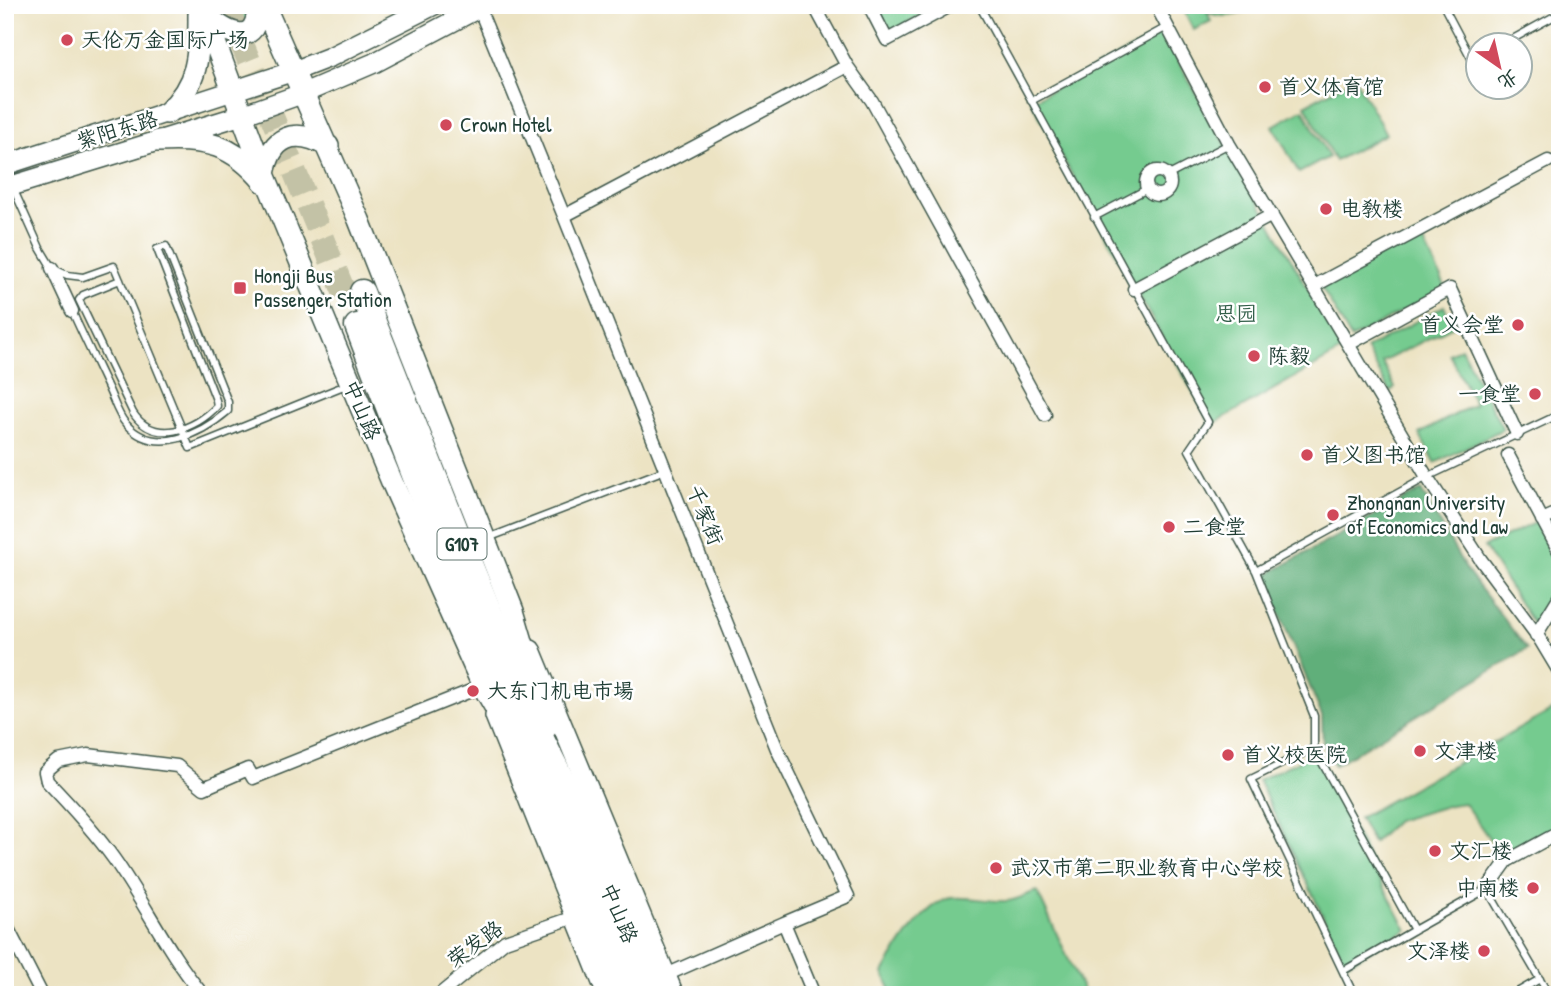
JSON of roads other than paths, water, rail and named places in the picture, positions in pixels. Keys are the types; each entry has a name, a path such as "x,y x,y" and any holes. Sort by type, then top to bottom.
{"highway":[{"name":"中山路","path":"354,296 460,595 559,797 628,987"}],"main road":[{"path":"202,8 227,32 242,34 250,31 256,24 258,5"},
{"name":"中山路","path":"264,5 359,220 513,611 559,797"},
{"name":"紫阳东路","path":"10,163 294,71 330,57 434,5"},
{"name":"紫阳东路","path":"9,187 242,115 304,93 374,63 481,7"},
{"path":"167,113 181,100 194,77 202,8"},
{"name":"中山路","path":"202,8 267,182 483,686 559,797"},
{"path":"267,182 267,157 274,147 283,141 303,136 328,146"},
{"path":"158,141 190,139 216,144 246,163 267,182"},
{"path":"513,611 547,684 628,987"},
{"path":"483,686 575,917 628,987 674,995"}],"street":[{"path":"814,5 847,66 872,101 1045,415"},
{"path":"869,5 887,40 952,5"},
{"path":"1156,5 1229,144 1427,477 1560,673"},
{"name":"千家街","path":"481,7 777,748 848,896 784,923"},
{"path":"564,216 847,66"},
{"path":"1314,286 1548,161"},
{"path":"1147,189 1146,180 1152,173 1161,172 1167,176"},
{"path":"1134,289 1272,215"},
{"path":"52,268 72,311"},
{"path":"1349,344 1450,289 1517,434"},
{"path":"1508,455 1560,553"},
{"path":"1542,520 1560,512"},
{"path":"1536,635 1560,596"},
{"path":"203,995 185,973 115,860 88,824 47,781 45,772 58,761 88,755 177,766 204,788 248,769 253,778 483,686"},
{"path":"1487,889 1507,861 1560,832"},
{"name":"荣发路","path":"439,995 505,941 575,917"},
{"path":"5,923 42,995"},
{"path":"628,987 784,923 814,995"}],"lane":[{"path":"979,5 1208,422 1189,450 1256,571 1314,716 1314,748 1414,930"},
{"path":"1443,5 1464,40"},
{"path":"1525,32 1560,13"},
{"path":"1031,101 1167,27"},
{"path":"5,126 10,163"},
{"path":"1167,176 1229,144"},
{"path":"9,187 52,268 67,275 83,276 114,266 190,448 351,383"},
{"path":"1094,217 1147,189"},
{"path":"72,311 127,426 155,441 176,440 204,429 228,411 228,402 166,246 157,249 217,407 206,416 181,427 159,432 145,428 137,419 79,300 83,295 120,280"},
{"path":"1256,571 1427,477 1560,414"},
{"path":"485,539 666,470"},
{"path":"1314,748 1251,779 1354,995"},
{"path":"1343,971 1487,889 1549,995"},
{"path":"1512,995 1540,979"}],"tunnel":[{"path":"226,5 347,299"}],"place":[{"name":"天伦万金国际广场","path":"67,40"},
{"name":"首义体育馆","path":"1265,87"},
{"name":"Crown Hotel","path":"446,125"},
{"name":"电教楼","path":"1326,209"},
{"name":"Hongji Bus Passenger Station","path":"240,288"},
{"name":"首义会堂","path":"1518,325"},
{"name":"陈毅","path":"1254,356"},
{"name":"一食堂","path":"1535,394"},
{"name":"首义图书馆","path":"1307,455"},
{"name":"Zhongnan University of Economics and Law","path":"1333,515"},
{"name":"二食堂","path":"1169,527"},
{"name":"大东门机电市場","path":"473,691"},
{"name":"文津楼","path":"1420,751"},
{"name":"首义校医院","path":"1228,755"},
{"name":"文汇楼","path":"1435,851"},
{"name":"武汉市第二职业教育中心学校","path":"996,868"},
{"name":"中南楼","path":"1533,888"},
{"name":"文泽楼","path":"1484,951"}],"park label":[{"name":"思园","path":"1236,314"}]}
